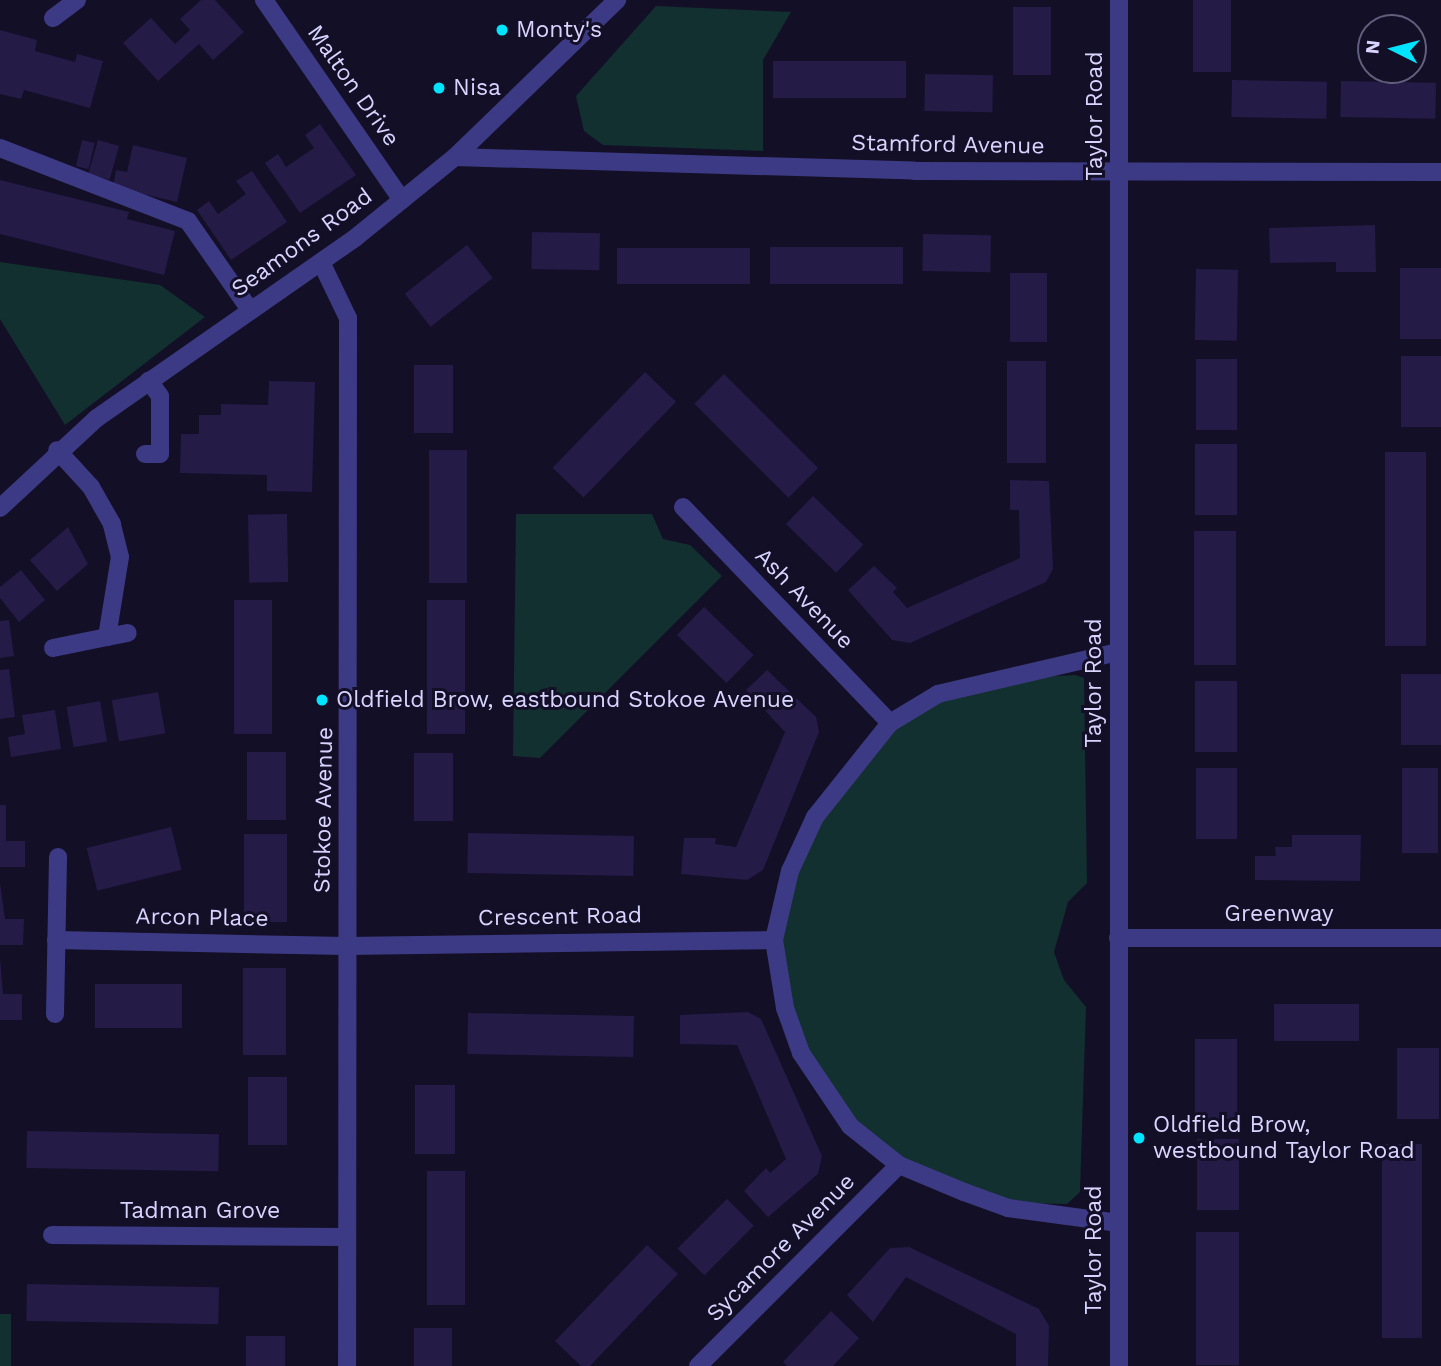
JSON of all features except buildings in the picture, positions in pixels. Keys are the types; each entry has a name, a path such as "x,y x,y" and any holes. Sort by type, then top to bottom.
{"street":[{"path":"53,18 77,0"},
{"name":"Malton Drive","path":"264,0 402,200"},
{"name":"Seamons Road","path":"0,508 57,450 149,380 321,262 455,157 617,0"},
{"name":"Taylor Road","path":"1119,0 1119,1366"},
{"path":"0,148 188,221 250,310"},
{"name":"Stamford Avenue","path":"455,157 1120,171 1441,172"},
{"name":"Stokoe Avenue","path":"321,262 348,318 347,1366"},
{"path":"145,454 160,454 160,396 149,380"},
{"path":"57,450 112,524 120,590 107,637"},
{"name":"Ash Avenue","path":"682,507 890,723"},
{"path":"53,648 128,633"},
{"path":"1118,652 938,694 890,723 815,817 790,871 774,940 785,1008 801,1053 850,1126 899,1165 1009,1208 1119,1223"},
{"path":"55,1014 58,857"},
{"name":"Greenway","path":"1118,938 1441,938"},
{"name":"Arcon Place","path":"56,940 346,946"},
{"name":"Crescent Road","path":"346,946 774,940"},
{"name":"Sycamore Avenue","path":"698,1366 899,1165"},
{"name":"Tadman Grove","path":"52,1235 347,1237"}],"green space":[{"path":"656,6 791,12 763,60 763,151 603,145 584,131 576,96"},
{"path":"0,262 160,285 205,317 65,425 0,319"},
{"path":"516,514 652,514 663,539 690,545 722,576 540,758 513,756"},
{"path":"1075,675 1084,678 1087,883 1068,902 1054,952 1064,980 1086,1007 1080,1192 1067,1204 1010,1203 897,1159 856,1124 806,1051 776,946 795,873 820,819 891,728 939,699 1005,679"},
{"path":"0,1314 11,1314 11,1366 0,1366"}],"place":[{"name":"Monty's","path":"502,30"},
{"name":"Nisa","path":"439,88"},
{"name":"Oldfield Brow, eastbound Stokoe Avenue","path":"322,700"},
{"name":"Oldfield Brow, westbound Taylor Road","path":"1139,1138"}]}
